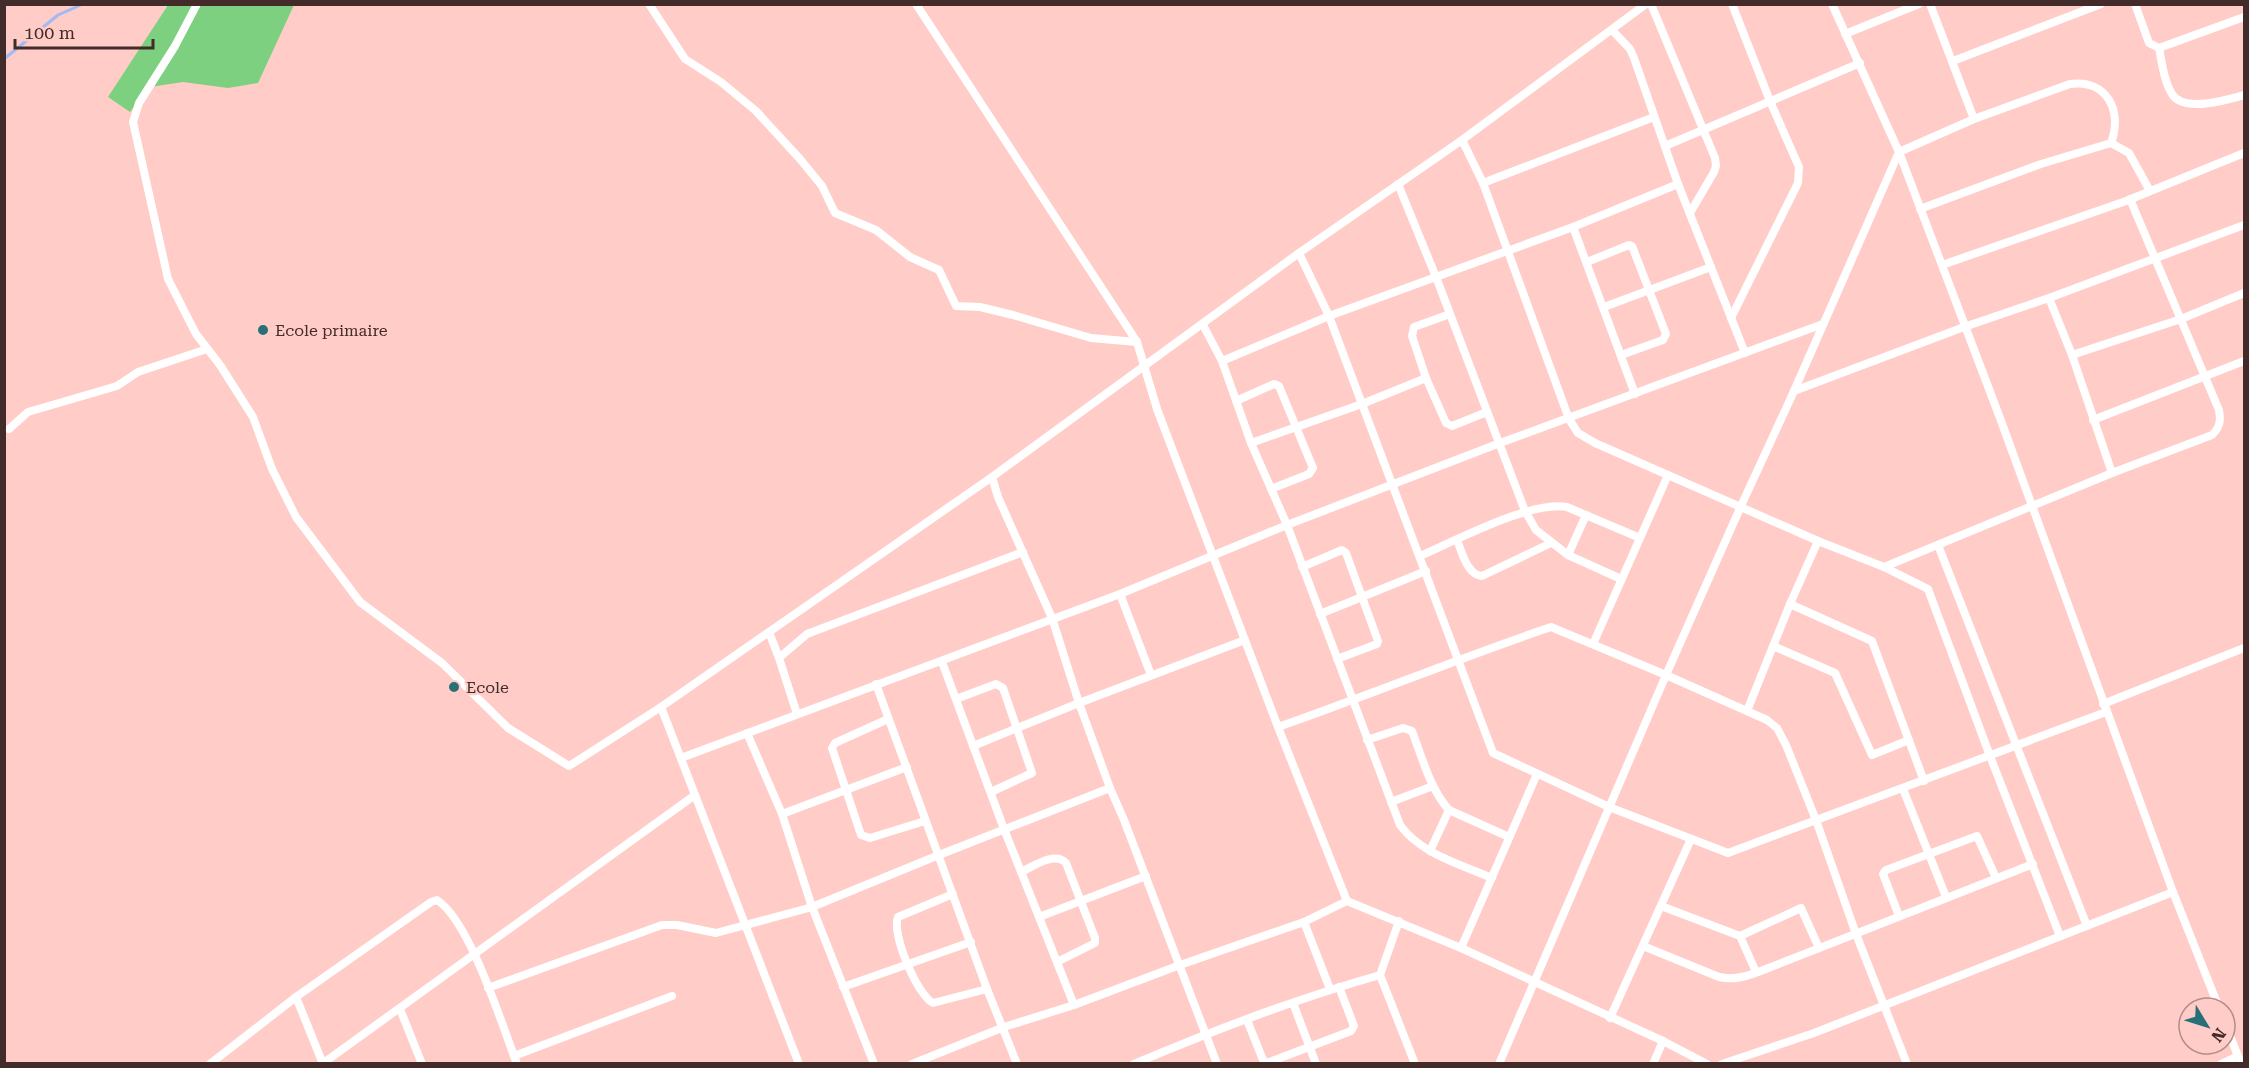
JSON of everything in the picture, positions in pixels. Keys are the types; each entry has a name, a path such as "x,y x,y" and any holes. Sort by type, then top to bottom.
{"street":[{"path":"197,4 175,46 139,103 133,122 168,279 196,334 220,365 252,417 272,469 296,517 360,602 442,663 508,728 569,766 661,706 992,477 1299,254 1462,140 1646,4"},
{"path":"650,4 686,59 721,82 756,111 800,159 822,186 835,213 876,230 910,257 939,270 956,306 980,307 1002,312 1091,338 1137,342"},
{"path":"916,4 1137,342 1157,410 1347,902"},
{"path":"1651,4 1715,158 1716,166 1690,213"},
{"path":"1731,318 1798,183 1799,175 1799,167 1732,4"},
{"path":"1832,4 1899,152 2173,892 2214,996"},
{"path":"1845,34 1918,4"},
{"path":"1930,4 1974,119"},
{"path":"1953,61 2102,4"},
{"path":"2135,4 2149,43 2158,48 2169,88 2181,103 2208,103 2244,95"},
{"path":"2158,48 2244,17"},
{"path":"1612,30 1630,48 1678,184 1745,352"},
{"path":"1665,146 1860,63"},
{"path":"1498,1064 1666,675 1899,152 1974,119 2070,84 2080,83 2100,91 2111,101 2116,129 2111,143"},
{"path":"1484,183 1654,117"},
{"path":"1462,140 1484,183 1569,419 1578,433 1818,541 1884,567 1928,589 2060,936"},
{"path":"1920,209 2041,164 2111,143 2129,153 2150,191"},
{"path":"1942,265 2130,199 2244,153"},
{"path":"1398,184 1525,511 1536,530 1551,543 1568,555 1621,579"},
{"path":"1222,361 1329,316 1573,227 1678,184"},
{"path":"1884,567 2112,473 2212,435 2217,430 2220,424 2219,410 2130,199"},
{"path":"1794,392 2244,225"},
{"path":"1573,227 1635,394"},
{"path":"1587,262 1629,245 1632,246 1666,334 1665,338 1620,355"},
{"path":"1299,254 1329,316 1493,753 1609,807 1728,853 2018,747 2244,648"},
{"path":"1604,307 1711,267"},
{"path":"2072,355 2181,318 2244,293"},
{"path":"2049,298 2072,355 2112,473"},
{"path":"1450,314 1414,327 1412,331 1426,378 1449,426 1487,412"},
{"path":"681,758 1120,594 1287,525 1500,443 1823,324"},
{"path":"1203,325 1222,361 1251,443 1287,525 1400,825 1407,835 1430,852 1492,878"},
{"path":"9,429 28,412 117,386 138,372 207,349"},
{"path":"2093,420 2244,361"},
{"path":"1251,443 1362,404 1426,378"},
{"path":"1236,401 1274,384 1281,388 1297,427 1313,468 1309,474 1271,489"},
{"path":"1593,645 1668,475"},
{"path":"992,477 998,497 1052,618 1079,703 1110,788 1217,1064"},
{"path":"1420,556 1525,511 1556,504 1640,538"},
{"path":"1568,555 1586,515"},
{"path":"1457,540 1471,571 1482,576 1551,543"},
{"path":"1747,711 1818,541"},
{"path":"1938,544 2087,926"},
{"path":"1302,567 1342,550 1361,596 1378,643 1336,659"},
{"path":"779,658 807,634 1023,552"},
{"path":"1320,614 1426,571"},
{"path":"1120,594 1151,675"},
{"path":"1790,604 1872,641 1924,781"},
{"path":"1278,727 1353,701 1458,658 1551,627 1767,720 1783,737 1907,1064"},
{"path":"769,632 797,714"},
{"path":"973,746 1245,640"},
{"path":"1773,646 1835,673 1872,755 1909,741"},
{"path":"942,662 1004,829 1074,1005"},
{"path":"876,684 987,989 1017,1064"},
{"path":"956,699 999,685 1002,688 1032,773 991,792"},
{"path":"661,706 799,1064"},
{"path":"888,719 835,743 832,753 861,835 866,838 926,821"},
{"path":"1367,740 1403,729 1412,731 1433,786 1449,810 1509,837"},
{"path":"747,733 782,814 812,907 873,1064"},
{"path":"782,814 907,767"},
{"path":"1461,948 1537,774"},
{"path":"1391,802 1433,786"},
{"path":"488,988 662,925 677,925 717,933 812,907 1110,788"},
{"path":"1903,789 1946,897"},
{"path":"296,997 322,1064 696,795"},
{"path":"1430,852 1449,810"},
{"path":"1899,916 1883,874 1886,870 1977,836 1996,878"},
{"path":"1610,1018 1691,839"},
{"path":"1021,872 1055,857 1062,858 1066,862 1095,938 1095,944 1057,962"},
{"path":"1643,946 1728,979 1756,972 1820,948 2033,864"},
{"path":"1039,917 1146,876"},
{"path":"1722,1064 1814,1033 2173,892"},
{"path":"953,894 898,916 896,928 908,966 926,999 933,1003 987,989"},
{"path":"210,1064 296,997 437,900 450,914 474,953 515,1060 672,996"},
{"path":"912,1064 1004,1027 1074,1005 1304,922 1347,902 1399,921 1461,948 1663,1041 1707,1064"},
{"path":"1661,906 1740,936 1756,972"},
{"path":"1740,936 1801,908 1820,948"},
{"path":"1399,921 1380,975 1415,1064"},
{"path":"1304,922 1330,989"},
{"path":"843,987 971,942"},
{"path":"1134,1064 1206,1033 1330,989 1380,975"},
{"path":"1247,1020 1265,1063 1354,1029 1339,987"},
{"path":"1293,1003 1316,1064"},
{"path":"400,1009 422,1064"},
{"path":"1653,1064 1663,1041"},
{"path":"2221,1064 2240,1060"}],"green space":[{"path":"168,5 294,5 258,83 228,88 183,82 150,87 130,112 108,97"}],"waterway":[{"path":"4,59 58,15 83,4"}],"place":[{"name":"Ecole primaire","path":"263,330"},
{"name":"Ecole","path":"454,687"}]}
